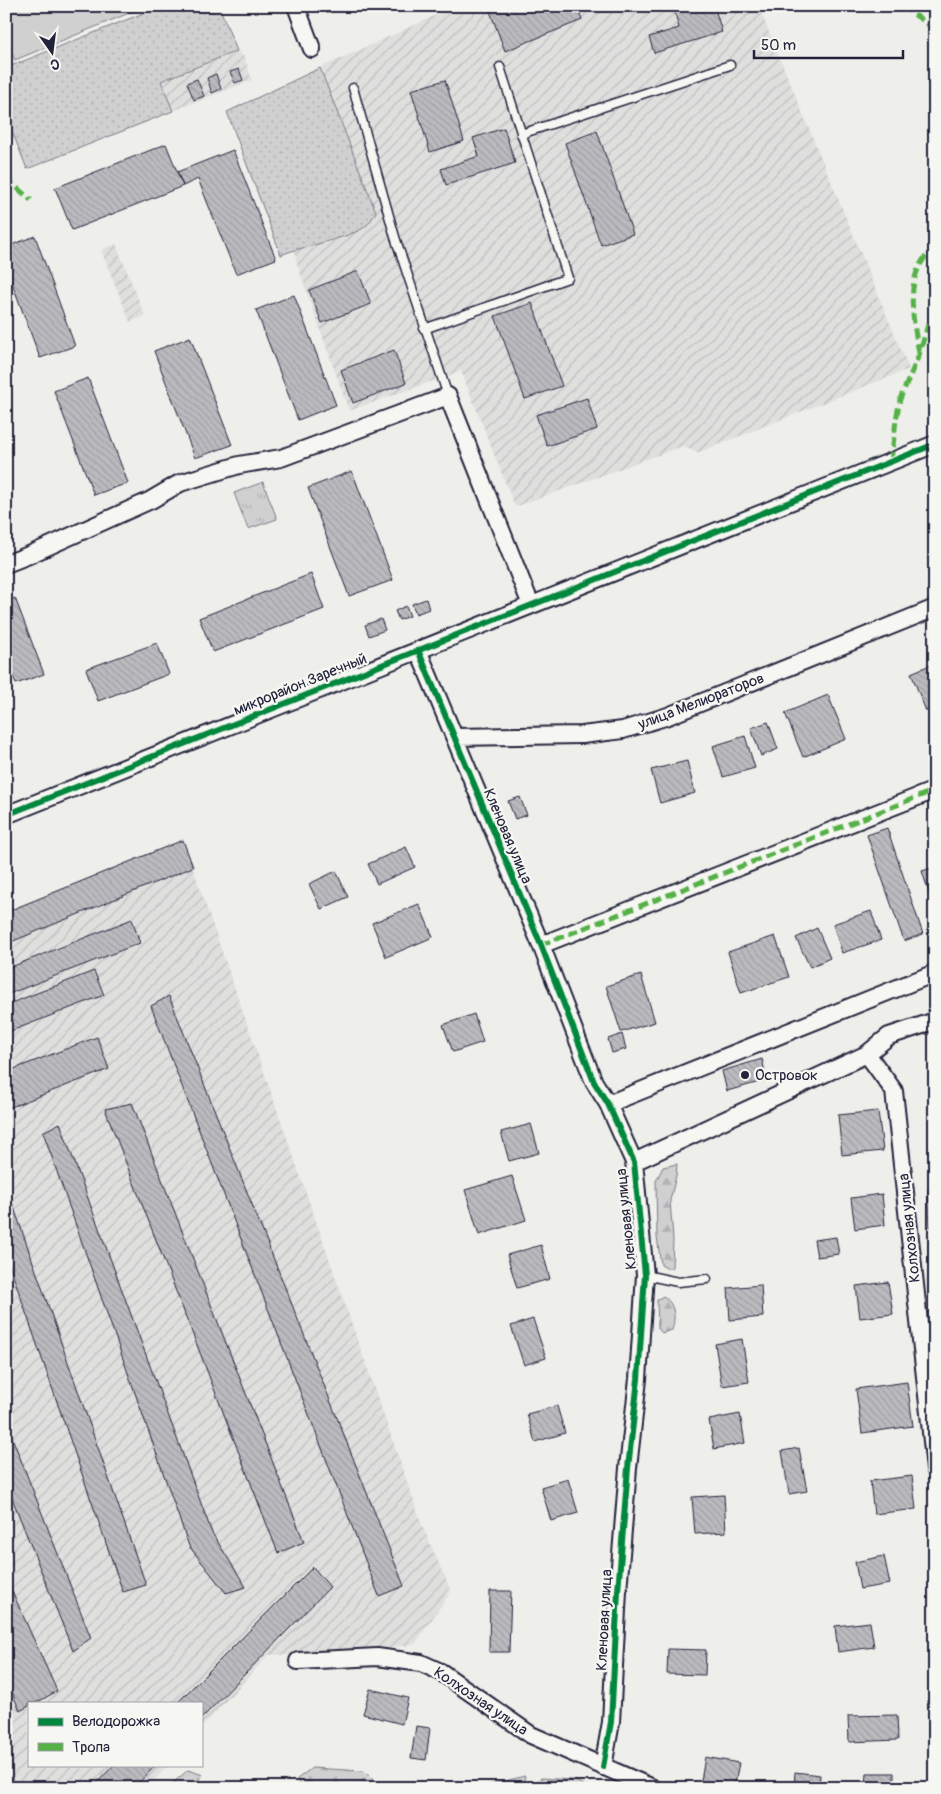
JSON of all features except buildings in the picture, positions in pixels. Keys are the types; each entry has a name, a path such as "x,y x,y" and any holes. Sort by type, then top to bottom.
{"street":[{"path":"296,6 312,48"},
{"path":"6,564 152,500 180,483 239,465 280,458 448,396 531,605"},
{"name":"микрорайон Заречный","path":"6,815 935,444"},
{"name":"улица Мелиораторов","path":"455,737 582,735 624,730 668,716 935,608"},
{"name":"Кленовая улица","path":"418,650 540,945 594,1082 608,1104 634,1162 645,1275 638,1379 628,1468 618,1591 611,1722 603,1767"},
{"path":"540,945 935,790"},
{"path":"608,1104 935,973"},
{"path":"634,1162 867,1054 889,1036 935,1021"},
{"name":"Колхозная улица","path":"867,1054 894,1091 935,1469"},
{"name":"Колхозная улица","path":"298,1661 378,1657 420,1663 441,1672 531,1735 653,1788"}],"lane":[{"path":"521,134 730,65"},
{"path":"424,329 568,278 500,67"},
{"path":"353,88 395,237 424,329 448,396"},
{"path":"645,1275 678,1282 707,1279"}],"shaded area":[{"path":"456,6 758,6 909,369 697,453 683,446 515,507 461,371 349,411 297,264 294,249 357,232 376,212 320,68"},
{"path":"237,51 244,57 252,80 173,111 161,81"},
{"path":"116,244 145,316 130,322 101,250"},
{"path":"183,840 422,1525 451,1591 415,1644 344,1655 268,1655 202,1727 202,1702 28,1702 28,1766 167,1766 147,1788 6,1788 6,911"}],"green space":[{"path":"6,6 146,6 15,60 6,40"},
{"path":"161,6 219,6 237,51 161,81 173,111 27,169 6,116 6,68"},
{"path":"320,68 376,212 368,224 360,230 281,255 227,112"},
{"path":"263,482 277,519 248,529 234,493"},
{"path":"677,1164 670,1200 673,1239 672,1268 666,1268 661,1265 657,1237 656,1181 663,1167"},
{"path":"663,1296 670,1303 674,1311 674,1320 672,1330 662,1333 658,1328 657,1300"},
{"path":"312,1768 364,1771 375,1782 353,1788 302,1788 297,1779"},
{"path":"188,1770 203,1775 192,1788 167,1788"},
{"path":"525,1776 522,1788 476,1788 481,1787"},
{"path":"541,1778 573,1780 590,1788 530,1788"}],"marked path":[{"path":"902,6 935,29"},
{"path":"6,178 31,200"},
{"path":"919,353 914,326 912,297 914,283 918,270 925,258 935,248"},
{"path":"891,462 900,399 919,355 935,301"},
{"path":"541,945 935,790"}],"cycle path":[{"path":"6,815 935,444"},
{"path":"418,650 541,945 594,1082 608,1104 634,1162 645,1275 638,1379 628,1468 618,1591 611,1722 603,1767"}],"place":[{"name":"Островок","path":"745,1075"}]}
